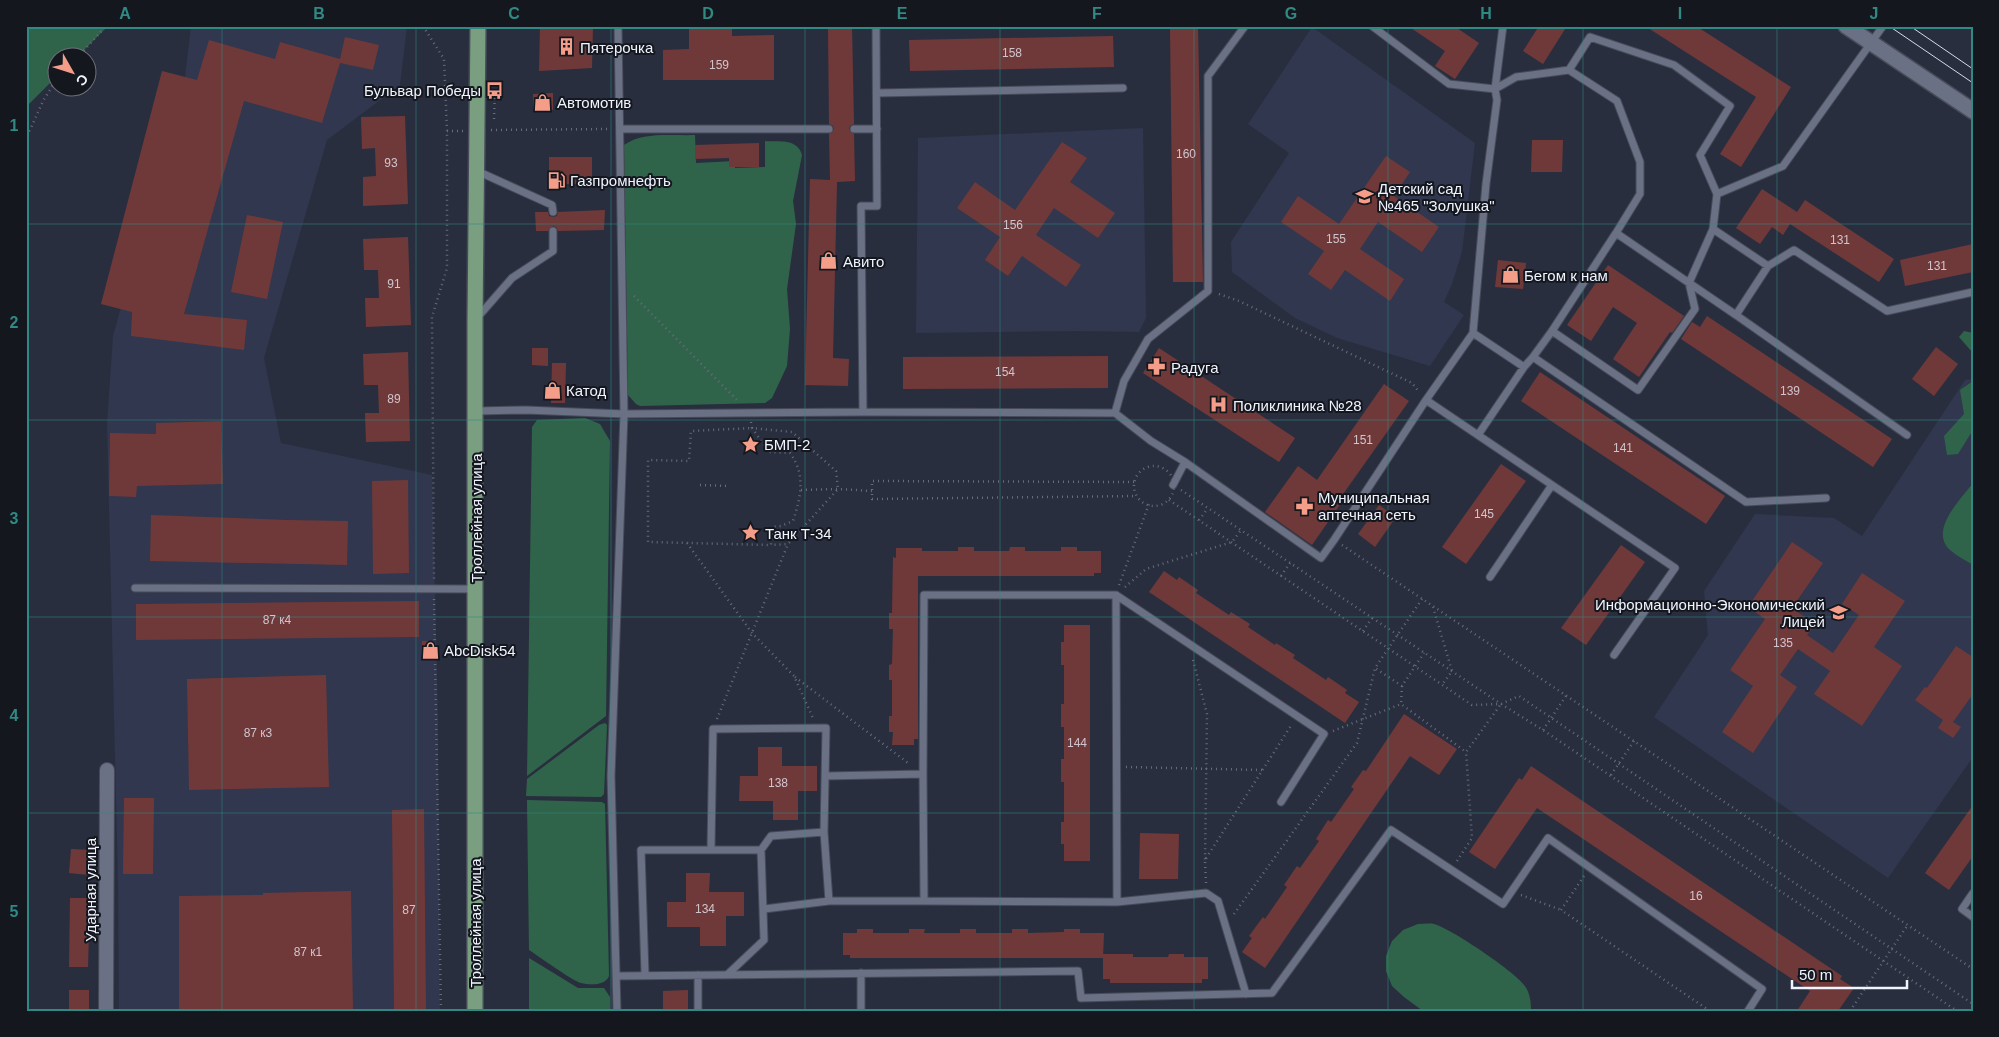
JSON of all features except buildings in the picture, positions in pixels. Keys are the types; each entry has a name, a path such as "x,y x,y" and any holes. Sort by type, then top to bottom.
{"main road":[{"name":"Троллейная улица","path":"475,1011 475,320 478,26"},
{"path":"1846,26 1973,111"}],"street":[{"name":"Ударная улица","path":"106,1011 107,770"}],"lane":[{"path":"617,1011 611,776 624,414 618,26"},
{"path":"863,412 861,206 877,206 876,26"},
{"path":"1115,413 1124,381 1148,338 1208,291 1208,76 1244,26"},
{"path":"1372,26 1448,84 1495,89 1516,77 1568,70 1617,101 1640,162 1640,194 1552,331 1534,357 1524,367 1478,435"},
{"path":"476,411 526,410 624,414 863,412 1115,413 1151,441 1185,462 1321,558 1473,333 1486,184 1496,100 1495,89 1503,26"},
{"path":"1717,194 1783,166 1884,26"},
{"path":"1552,331 1638,390 1695,309 1689,283 1713,229 1717,194 1700,155 1730,106 1674,65 1590,37 1568,70"},
{"path":"877,94 1123,88"},
{"path":"620,129 829,129"},
{"path":"854,129 877,129"},
{"path":"476,171 552,205 553,212"},
{"path":"1713,229 1768,266"},
{"path":"475,320 512,278 552,251 553,231"},
{"path":"1616,233 1906,435"},
{"path":"1736,315 1768,266 1794,250 1887,312 1973,292"},
{"path":"1473,333 1524,367"},
{"path":"1534,357 1746,502 1826,498"},
{"path":"1426,400 1675,568 1614,655"},
{"path":"1173,485 1185,462"},
{"path":"1490,577 1552,485"},
{"path":"135,588 476,590"},
{"path":"924,901 924,595 1116,595 1324,734 1281,802"},
{"path":"1116,595 1117,902"},
{"path":"711,849 713,729 826,728 824,832 829,901"},
{"path":"826,776 923,774"},
{"path":"616,976 644,974 1078,971 1081,998 1272,993 1392,830 1504,904 1548,838 1762,989 1748,1011"},
{"path":"728,974 764,940 761,850 771,836 824,832"},
{"path":"644,974 641,850 761,850"},
{"path":"764,908 829,901 1117,902 1206,893 1218,901 1246,994"},
{"path":"1973,893 1962,909 1973,917"},
{"path":"861,973 861,1011"},
{"path":"698,975 698,1011"}],"path":[{"path":"86,48 106,26"},
{"path":"423,26 444,59 447,131 447,268 432,317 431,423 440,1011"},
{"path":"494,120 495,90"},
{"path":"26,134 30,130 48,93"},
{"path":"447,131 620,129"},
{"path":"1208,291 1239,301 1412,383 1426,400"},
{"path":"752,428 769,452 790,453 798,464 801,490 794,521 772,527 770,545 648,542 648,460 689,461 691,432 752,428"},
{"path":"1134,482 872,481 872,499 1136,496 1146,504 1158,506 1169,500 1173,492 1173,485 1168,471 1154,465 1141,470 1134,482 1136,496"},
{"path":"1173,485 1501,704 1543,730 1957,1011"},
{"path":"700,486 728,486"},
{"path":"801,490 838,489 872,491"},
{"path":"1169,500 1472,705 1501,704 1519,696 1973,1004"},
{"path":"1116,595 1149,504"},
{"path":"1199,520 1208,508"},
{"path":"1116,595 1146,569 1232,542 1241,530"},
{"path":"1334,540 1973,970"},
{"path":"687,543 752,632 794,676 923,774"},
{"path":"713,729 788,544"},
{"path":"1281,576 1290,563"},
{"path":"1225,926 1357,743 1375,668 1422,599"},
{"path":"1433,606 1452,671"},
{"path":"1363,631 1372,618"},
{"path":"1189,644 1207,714 1206,893"},
{"path":"1401,704 1402,686 1424,653"},
{"path":"1375,668 1402,686"},
{"path":"1442,685 1452,671"},
{"path":"794,676 818,728"},
{"path":"1543,730 1566,696"},
{"path":"1324,734 1401,704"},
{"path":"1401,704 1466,752"},
{"path":"1451,869 1472,838 1466,752 1501,704"},
{"path":"1206,860 1297,716"},
{"path":"1610,776 1634,741"},
{"path":"1116,767 1262,770"},
{"path":"1561,910 1590,868"},
{"path":"1511,892 1561,910 1710,1011"},
{"path":"1850,1011 1908,926"}],"shaded area":[{"path":"191,26 407,26 400,85 327,140 264,358 281,443 432,475 438,716 440,1011 119,1011 118,883 107,424 113,336 185,77"},
{"name":"Детский сад №465 \"Золушка\"","path":"1312,27 1475,143 1462,252 1444,302 1464,315 1430,366 1337,338 1295,318 1232,272 1231,242 1289,153 1248,124"},
{"path":"1143,128 1146,318 1139,332 916,333 918,138"},
{"name":"Информационно-Экономический Лицей","path":"1973,379 1973,757 1888,878 1654,717 1708,635 1704,591 1755,514 1834,518 1862,536 1965,380"}],"green space":[{"path":"26,26 108,26 86,48 48,48 48,85 26,107"},
{"path":"695,135 696,163 735,161 735,168 765,167 765,141 792,143 800,150 802,155 793,201 796,224 787,289 790,329 787,366 772,398 765,403 640,406 628,395 624,145 649,136"},
{"path":"1964,331 1973,333 1973,353 1959,337"},
{"path":"1973,381 1973,430 1958,454 1947,455 1944,436 1964,414 1960,390"},
{"path":"585,418 600,424 610,441 606,716 527,776 532,427 537,420"},
{"path":"1973,483 1973,565 1947,547 1943,539 1943,531 1945,522 1950,514"},
{"path":"605,723 607,725 604,794 601,797 526,796 527,779 599,725"},
{"path":"527,800 602,802 605,804 609,976 604,982 589,984 576,981 529,950"},
{"path":"1418,924 1432,924 1442,927 1467,941 1508,970 1528,991 1531,1011 1423,1011 1404,997 1392,986 1386,971 1386,956 1392,941 1403,930"},
{"path":"529,958 578,988 604,988 610,997 610,1011 529,1011"}],"tram line":[{"path":"1889,26 1973,83"},
{"path":"1910,26 1973,69"}],"place":[{"name":"Пятерочка","path":"566,47"},
{"name":"Бульвар Победы","path":"495,90"},
{"name":"Автомотив","path":"543,102"},
{"name":"Газпромнефть","path":"556,180"},
{"name":"Детский сад №465 \"Золушка\"","path":"1364,197"},
{"name":"Авито","path":"829,261"},
{"name":"Бегом к нам","path":"1510,275"},
{"name":"Радуга","path":"1157,367"},
{"name":"Катод","path":"552,390"},
{"name":"Поликлиника №28","path":"1219,405"},
{"name":"БМП-2","path":"750,444"},
{"name":"Муниципальная аптечная сеть","path":"1304,506"},
{"name":"Танк Т-34","path":"751,533"},
{"name":"Информационно-Экономический Лицей","path":"1839,613"},
{"name":"AbcDisk54","path":"430,650"}]}
